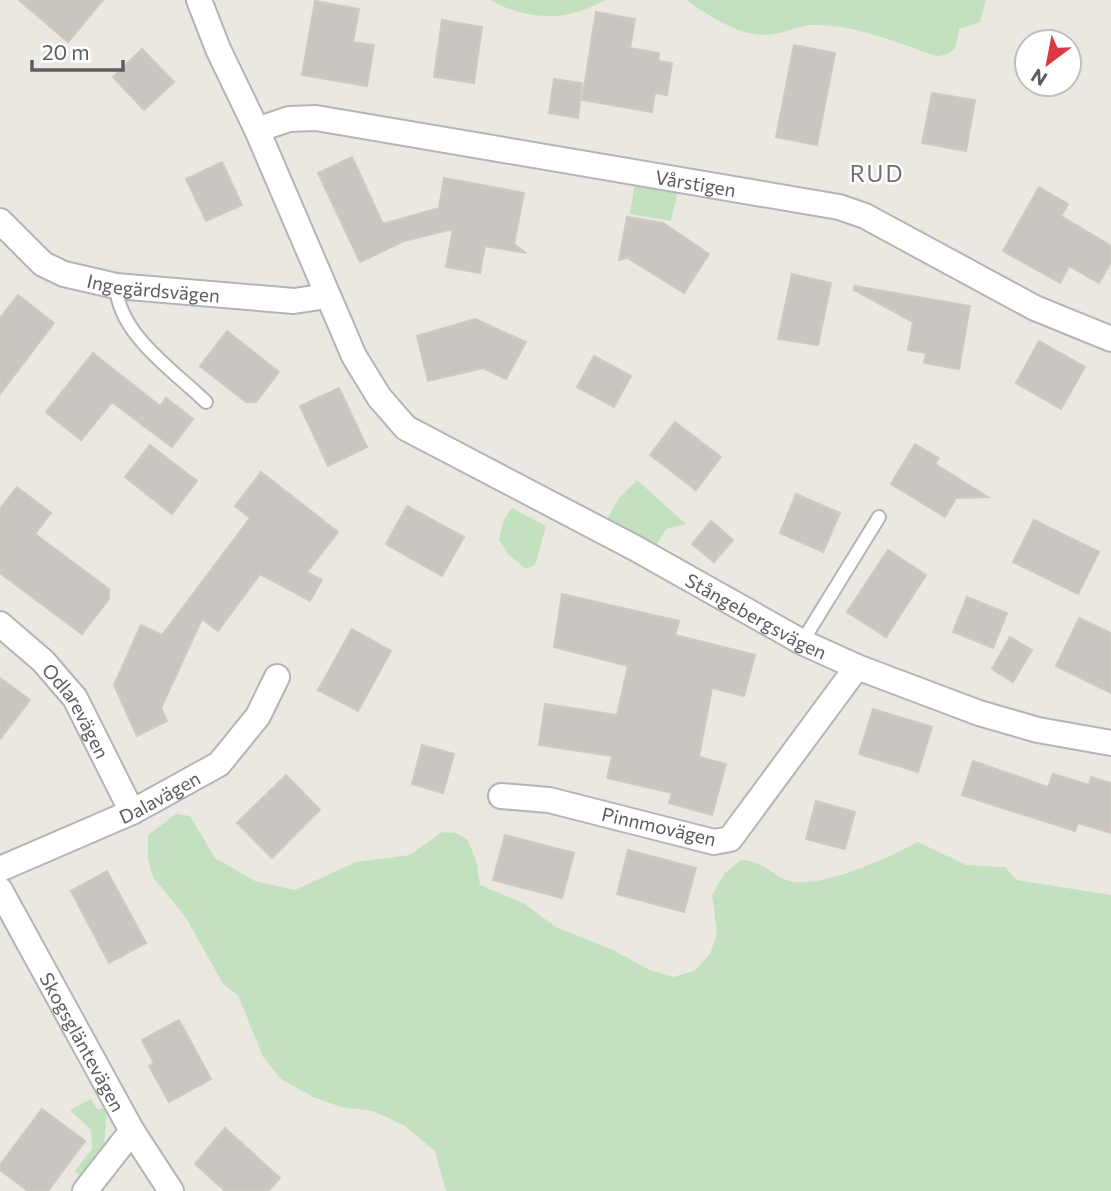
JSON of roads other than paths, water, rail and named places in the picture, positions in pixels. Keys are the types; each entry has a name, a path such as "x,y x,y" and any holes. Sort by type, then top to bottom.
{"street":[{"path":"199,0 327,296"},
{"name":"Vårstigen","path":"257,130 289,119 316,118 839,207 865,216 1035,308 1111,339"},
{"name":"Ingegärdsvägen","path":"0,221 43,264 64,274 116,286 295,301 327,296"},
{"name":"Stångebergsvägen","path":"327,296 371,385 392,415 421,439 635,548 802,642 857,667 979,713 1049,733 1111,743"},
{"name":"Odlarevägen","path":"0,624 43,661 75,698 132,812"},
{"name":"Pinnmovägen","path":"501,796 550,800 714,842 730,839 857,667"},
{"name":"Dalavägen","path":"0,869 132,812 219,764 258,716 277,677"},
{"name":"Skogsgläntevägen","path":"0,890 132,1131 171,1191"},
{"path":"85,1191 132,1131"}],"lane":[{"path":"116,286 117,305 127,324 206,402"},
{"path":"802,642 879,517"}],"district":[{"name":"RUD","path":"877,173"}]}
